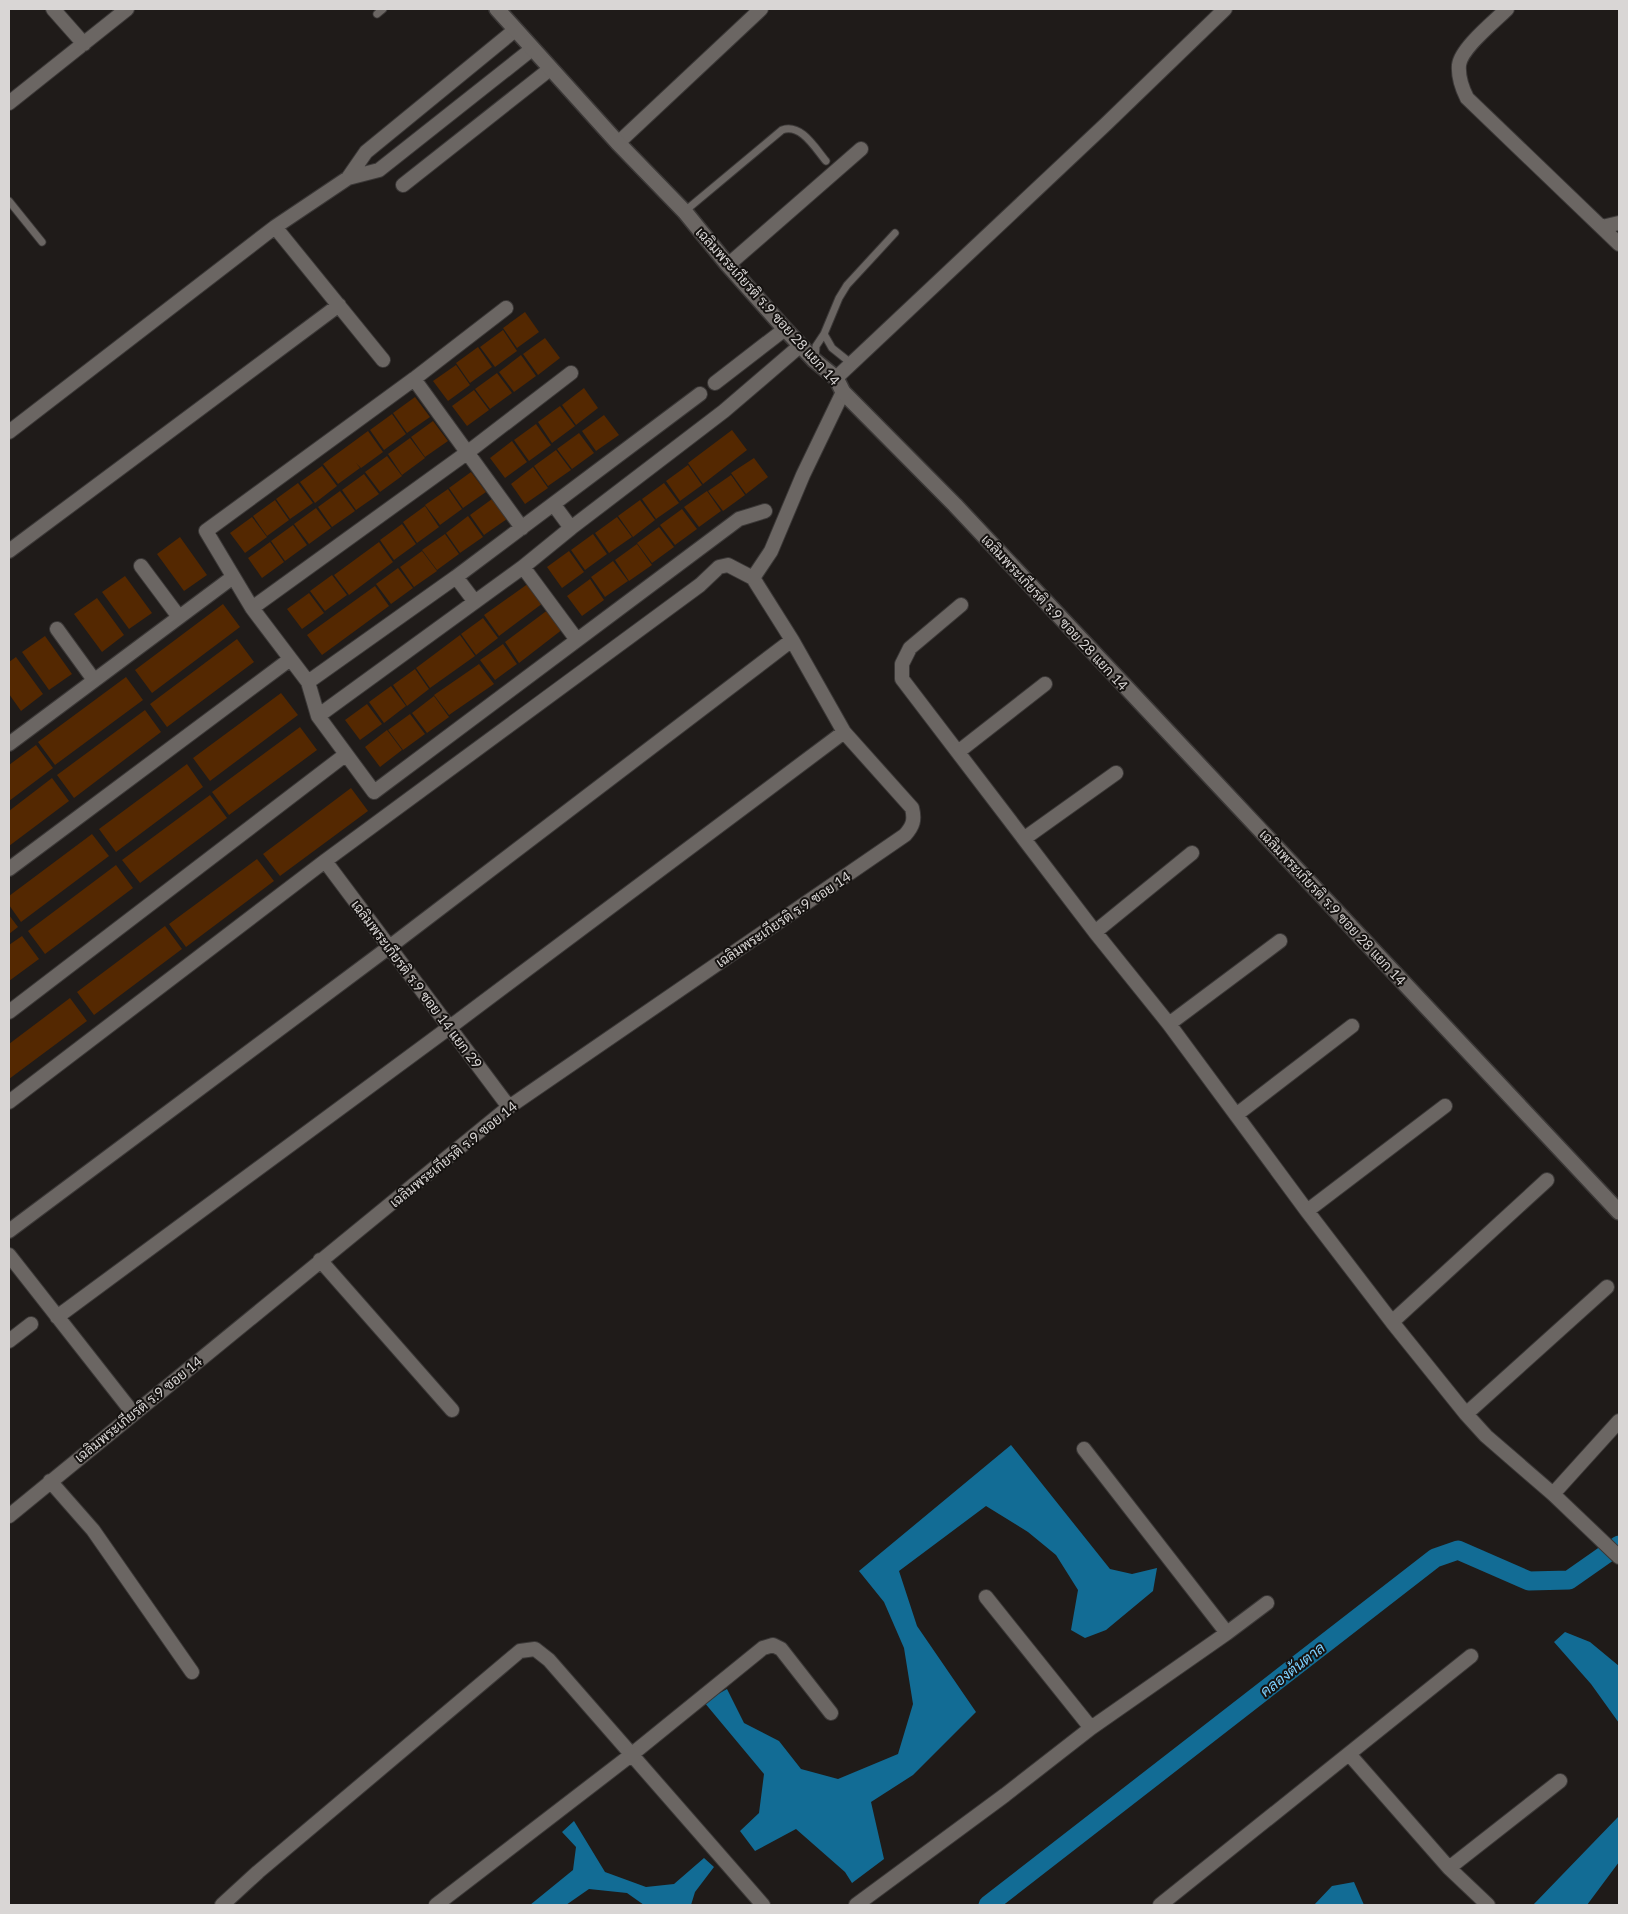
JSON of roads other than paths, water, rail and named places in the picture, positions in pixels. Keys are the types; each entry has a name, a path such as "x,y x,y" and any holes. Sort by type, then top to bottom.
{"street":[{"path":"53,9 84,44"},
{"path":"9,103 127,9"},
{"name":"เฉลิมพระเกียรติ ร.9 ซอย 28 แยก 14","path":"497,9 618,143 685,212 784,329 814,360 836,378 843,392 969,520 1619,1212"},
{"path":"618,143 761,9"},
{"path":"836,378 1224,9"},
{"path":"1507,9 1466,51 1459,63 1461,84 1467,98 1619,244"},
{"path":"348,178 366,152 515,30"},
{"path":"9,432 275,227 348,178 379,170 532,49"},
{"path":"403,185 550,69"},
{"path":"728,265 861,149"},
{"path":"1602,227 1619,223"},
{"path":"275,227 383,360"},
{"path":"9,552 339,305"},
{"path":"506,308 414,379 206,532 252,608 289,660 308,682 318,716 374,792 739,519 765,512"},
{"path":"715,383 784,329"},
{"path":"318,716 523,568 571,528 724,411 801,345"},
{"path":"252,608 468,452 570,373"},
{"path":"414,379 522,528"},
{"path":"752,578 771,551 803,475 843,392"},
{"path":"308,682 554,505 700,394"},
{"path":"554,505 571,528"},
{"path":"9,1102 325,861 700,585 719,567 728,565 752,578 792,640 844,732 450,1028 57,1317"},
{"path":"141,566 179,617"},
{"path":"523,568 577,640"},
{"path":"456,577 475,602"},
{"path":"9,742 233,578"},
{"path":"961,605 910,648 902,664 902,679 1169,1024 1306,1211 1466,1414 1486,1436 1552,1494 1619,1557"},
{"path":"57,629 94,680"},
{"path":"9,1230 388,948 792,640"},
{"path":"9,869 289,660"},
{"path":"958,752 1044,684"},
{"name":"เฉลิมพระเกียรติ ร.9 ซอย 14","path":"9,1516 320,1260 509,1108 905,836 915,819 912,808 844,732"},
{"path":"9,1012 345,755"},
{"path":"1025,838 1116,773"},
{"path":"1096,932 1192,853"},
{"name":"เฉลิมพระเกียรติ ร.9 ซอย 14 แยก 29","path":"325,861 509,1108"},
{"path":"1169,1024 1280,941"},
{"path":"1236,1115 1352,1026"},
{"path":"1306,1211 1445,1106"},
{"path":"1392,1322 1547,1180"},
{"path":"9,1255 133,1413"},
{"path":"320,1260 452,1410"},
{"path":"1466,1414 1607,1287"},
{"path":"9,1341 31,1324"},
{"path":"1552,1494 1619,1421"},
{"path":"1084,1449 1227,1633"},
{"path":"50,1481 93,1530 192,1672"},
{"path":"986,1597 1092,1728"},
{"path":"856,1905 1092,1728 1267,1603"},
{"path":"436,1905 631,1755 763,1648 774,1645 781,1648 831,1713"},
{"path":"222,1905 258,1872 520,1651 535,1649 549,1660 763,1905"},
{"path":"1160,1905 1471,1656"},
{"path":"1349,1754 1449,1868 1488,1905"},
{"path":"1449,1868 1560,1781"}],"lane":[{"path":"685,212 782,130 788,127 796,129 804,135 826,161"},
{"path":"9,201 42,242"},
{"path":"814,360 816,346 824,334 839,298 847,285 895,233"},
{"path":"824,334 832,348 852,364"}],"water":[{"path":"1011,1445 1110,1569 1132,1574 1157,1568 1153,1591 1106,1630 1085,1638 1071,1630 1078,1590 1056,1555 1028,1532 986,1506 899,1571 917,1626 976,1712 913,1775 871,1802 884,1859 852,1883 845,1872 796,1829 755,1851 740,1831 759,1813 764,1774 704,1702 727,1689 744,1723 779,1741 801,1769 838,1779 898,1754 913,1704 904,1648 884,1602 859,1571"},
{"path":"1565,1632 1590,1642 1619,1666 1619,1723 1591,1684 1554,1642"},
{"path":"1619,1816 1619,1862 1587,1905 1533,1905"},
{"path":"574,1821 605,1872 646,1887 674,1884 704,1858 714,1867 695,1892 691,1905 644,1905 627,1893 589,1889 566,1905 530,1905 573,1870 576,1847 562,1832"},
{"path":"1354,1882 1364,1905 1314,1905 1332,1886"}],"waterway":[{"name":"คลองต้นตาล","path":"988,1905 1435,1558 1458,1550 1529,1581 1569,1580 1619,1545"}]}
